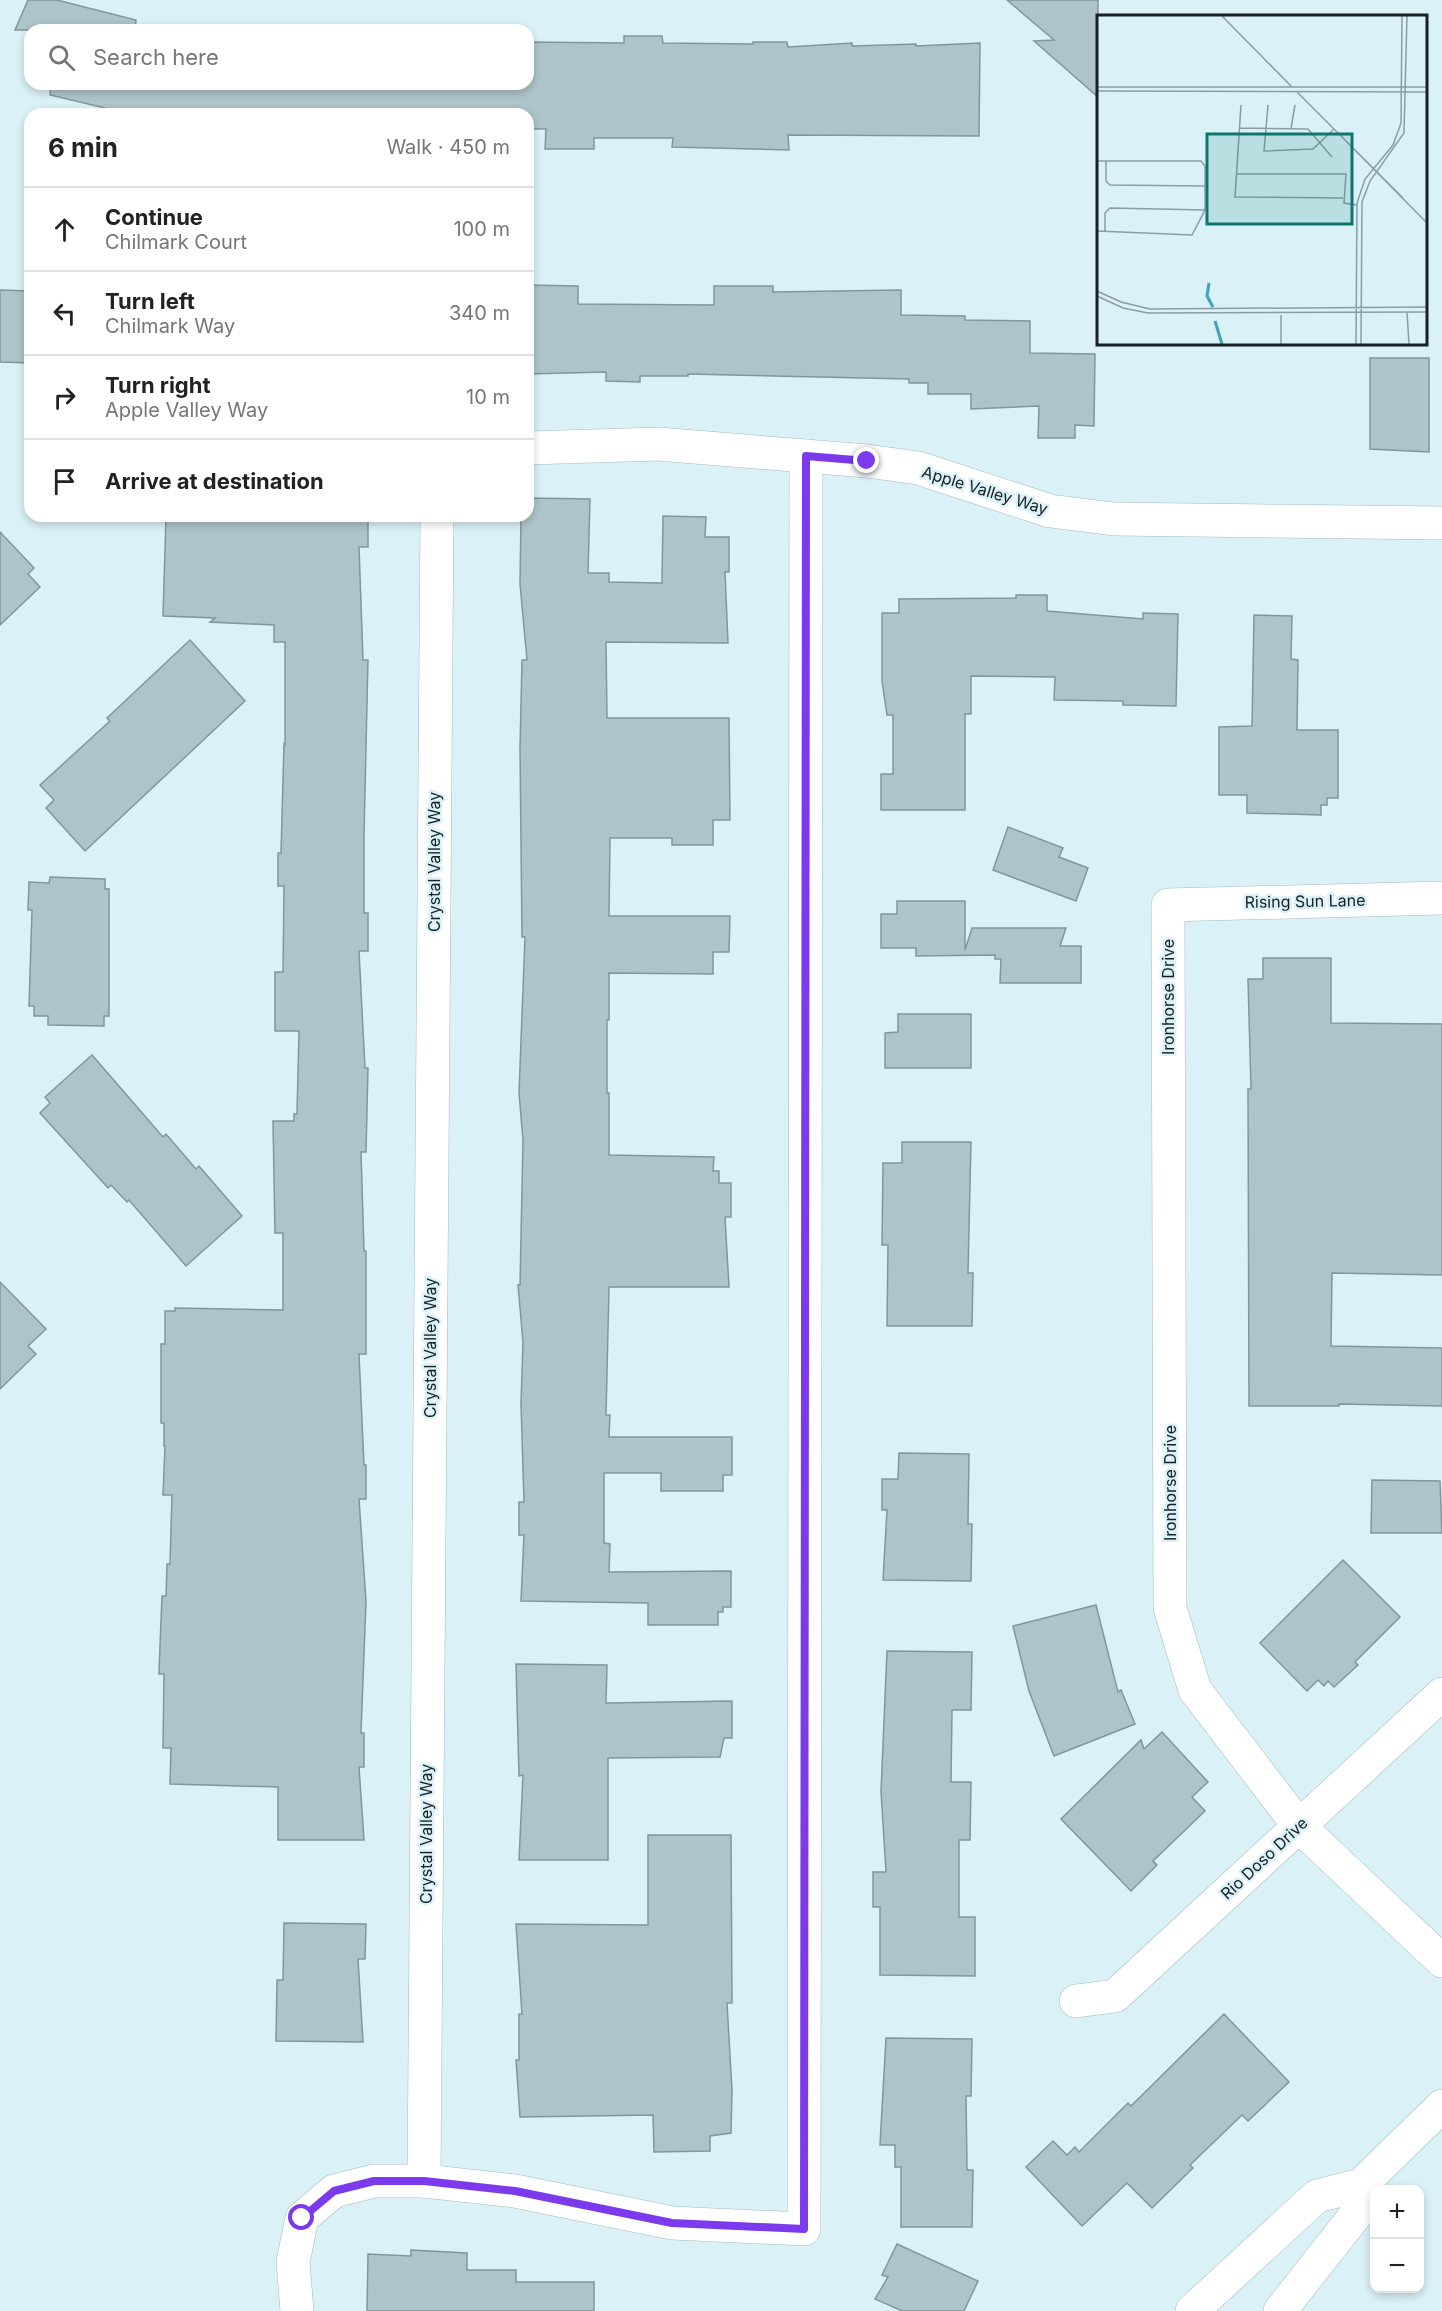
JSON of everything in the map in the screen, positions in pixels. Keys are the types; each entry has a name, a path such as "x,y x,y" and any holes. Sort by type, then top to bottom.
{"street":[{"name":"Apple Valley Way","path":"534,448 658,444 867,461 918,468 1050,511 1114,519 1442,523"},
{"path":"297,2311 293,2262 302,2218 334,2191 374,2181 424,2181 515,2191 672,2223 804,2229 806,456"},
{"name":"Crystal Valley Way","path":"424,2181 437,522"},
{"name":"Rising Sun Lane","path":"1168,904 1442,898"},
{"name":"Ironhorse Drive","path":"1168,904 1170,1608 1195,1690 1299,1826 1442,1961"},
{"name":"Rio Doso Drive","path":"1076,2001 1115,1996 1442,1694"},
{"path":"1192,2311 1317,2196 1361,2185 1442,2106"},
{"path":"1280,2311 1357,2213 1361,2185"}],"building":[{"path":"28,0 57,0 136,20 136,24 24,24 24,30 15,30"},
{"path":"1007,0 1098,0 1097,96 1034,41 1054,40"},
{"path":"624,36 662,36 663,43 787,42 788,47 852,43 852,46 916,44 916,46 980,43 979,136 788,135 789,150 672,147 673,138 594,138 594,149 545,149 546,129 534,129 534,108 105,108 50,95 50,90 534,90 534,42 624,43"},
{"path":"534,285 578,286 578,304 714,305 714,286 773,286 773,292 901,290 901,315 965,316 965,320 1030,321 1030,353 1095,354 1094,426 1075,425 1075,438 1038,438 1039,406 971,409 971,394 928,394 928,383 909,383 909,379 688,374 688,376 640,376 640,382 606,381 606,372 534,374"},
{"path":"0,290 24,291 24,363 0,362"},
{"path":"1370,358 1429,358 1429,452 1370,449"},
{"path":"534,498 590,499 588,573 609,573 609,582 662,583 663,516 706,517 705,537 729,537 729,572 725,572 728,643 606,642 607,718 729,718 730,820 713,820 713,845 672,845 672,838 610,838 609,916 730,916 729,952 713,952 713,974 609,973 609,1020 607,1020 609,1155 714,1157 713,1171 719,1171 719,1183 731,1183 731,1217 725,1217 729,1287 609,1287 606,1415 610,1415 609,1437 732,1437 732,1475 723,1475 723,1491 661,1491 661,1473 604,1473 604,1543 610,1544 609,1572 731,1571 731,1607 723,1607 723,1612 718,1612 718,1625 648,1625 648,1603 521,1601 524,1535 519,1535 519,1502 524,1502 521,1404 523,1342 518,1285 520,1285 523,1140 519,1093 525,937 522,937 520,748 522,660 527,660 520,584 521,522 534,522"},
{"path":"166,522 368,522 368,547 359,547 363,660 368,660 364,913 368,913 368,951 359,951 365,1068 368,1068 366,1152 361,1152 364,1251 366,1251 366,1354 359,1354 364,1465 366,1465 366,1499 359,1499 366,1601 361,1733 364,1733 364,1767 359,1767 364,1840 278,1840 278,1787 170,1784 171,1748 163,1748 164,1674 159,1674 162,1596 166,1596 167,1564 170,1564 172,1495 163,1495 165,1446 164,1423 161,1423 161,1344 165,1344 165,1311 175,1311 175,1308 283,1310 283,1233 275,1233 273,1121 294,1121 294,1114 297,1114 299,1031 275,1031 275,972 283,972 284,886 278,886 278,853 281,853 285,745 285,642 274,642 274,625 210,622 215,618 163,616"},
{"path":"0,532 34,568 28,574 40,587 0,625"},
{"path":"1016,595 1047,595 1047,611 1143,619 1143,613 1178,614 1176,706 1123,705 1123,701 1054,700 1055,677 971,676 971,714 965,714 965,810 881,810 881,774 893,774 893,715 887,715 882,681 882,613 899,613 899,599 1016,598"},
{"path":"1254,615 1292,616 1291,659 1298,660 1297,730 1338,730 1338,798 1327,798 1327,805 1321,805 1321,815 1247,813 1247,795 1219,795 1219,727 1252,726"},
{"path":"190,640 245,701 85,851 46,808 54,800 40,785 110,721 107,718"},
{"path":"1008,827 1063,848 1059,857 1088,868 1076,901 993,870"},
{"path":"50,877 105,879 105,889 109,889 109,1016 104,1016 104,1026 48,1025 48,1016 34,1016 34,1006 29,1006 32,910 28,910 29,882 49,883"},
{"path":"897,901 965,901 965,950 972,928 1066,928 1060,946 1081,946 1081,983 1000,983 1001,959 995,959 995,955 916,956 916,948 881,948 881,914 897,914"},
{"path":"1263,958 1331,958 1331,1023 1442,1024 1442,1275 1332,1273 1331,1346 1442,1348 1442,1406 1339,1404 1339,1406 1249,1406 1248,1089 1251,1089 1248,979 1263,979"},
{"path":"898,1014 971,1014 971,1068 885,1068 885,1033 898,1032"},
{"path":"92,1055 163,1137 166,1134 196,1169 199,1166 242,1216 186,1266 129,1200 127,1202 111,1185 108,1188 40,1113 50,1103 45,1097"},
{"path":"902,1142 971,1142 968,1273 973,1273 972,1326 887,1326 888,1245 882,1245 883,1163 902,1163"},
{"path":"0,1282 46,1329 28,1346 36,1354 0,1389"},
{"path":"899,1453 969,1454 968,1524 972,1524 971,1581 883,1580 887,1510 882,1510 882,1479 898,1479"},
{"path":"1372,1480 1440,1481 1442,1533 1371,1533"},
{"path":"1343,1560 1400,1617 1355,1662 1358,1665 1334,1687 1328,1681 1324,1686 1318,1680 1307,1691 1260,1643"},
{"path":"1096,1605 1118,1692 1121,1690 1135,1724 1054,1756 1029,1691 1013,1626"},
{"path":"887,1651 972,1652 971,1710 952,1710 951,1782 971,1782 970,1840 959,1840 959,1917 975,1917 975,1976 880,1975 880,1907 873,1907 873,1872 886,1872 881,1791"},
{"path":"516,1664 607,1665 606,1703 732,1701 732,1738 724,1738 720,1757 608,1758 608,1860 519,1860 523,1775 519,1776"},
{"path":"1162,1732 1208,1782 1192,1797 1205,1811 1153,1861 1157,1865 1131,1891 1061,1819 1141,1740 1144,1749"},
{"path":"648,1835 731,1835 732,2003 727,2003 732,2090 731,2133 710,2136 710,2151 654,2152 653,2115 520,2117 516,2060 519,2060 519,2014 522,2014 516,1924 648,1925"},
{"path":"284,1923 366,1924 365,1959 358,1959 363,2042 276,2041 277,1980 283,1980"},
{"path":"1224,2014 1289,2082 1248,2121 1242,2115 1190,2165 1193,2168 1152,2208 1127,2183 1082,2226 1026,2167 1053,2141 1067,2155 1075,2147 1079,2152 1128,2103 1131,2106"},
{"path":"886,2038 972,2039 971,2096 966,2096 967,2170 973,2170 972,2227 901,2227 901,2167 895,2167 895,2145 880,2145"},
{"path":"897,2244 978,2281 964,2311 902,2311 875,2299 888,2277 882,2275"},
{"path":"411,2250 467,2253 467,2270 516,2270 516,2282 594,2282 594,2311 367,2311 368,2254 411,2256"}],"route":[{"path":"302,2218 334,2191 374,2181 424,2181 515,2191 672,2223 804,2229 806,456 867,461"}]}
